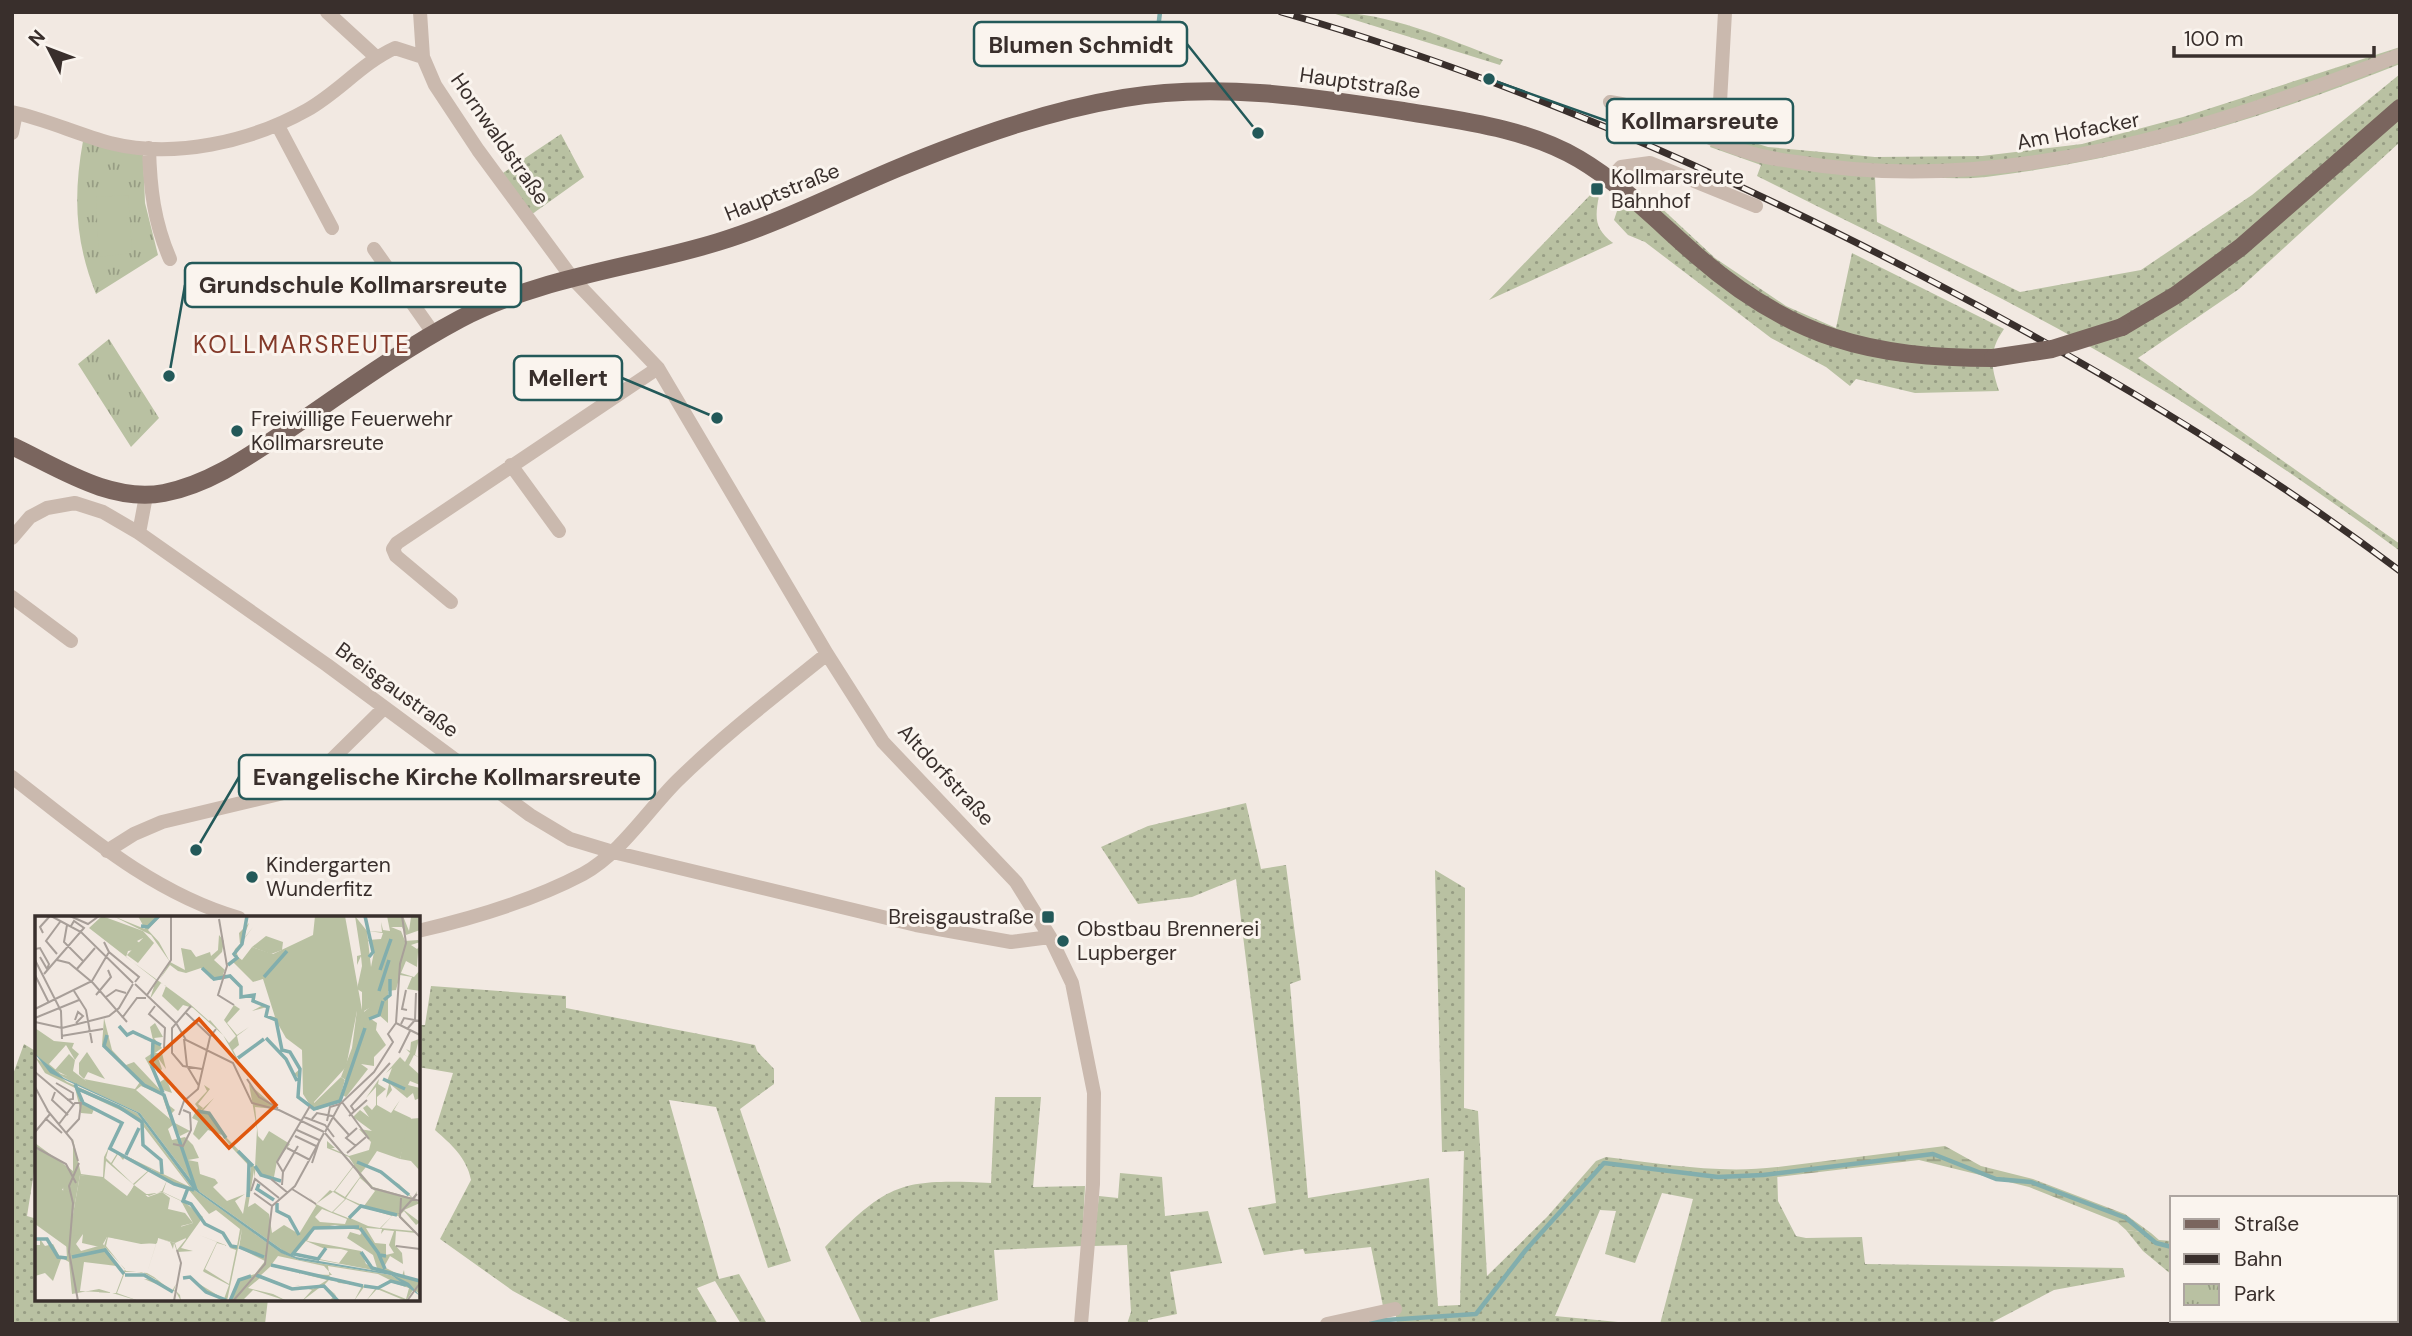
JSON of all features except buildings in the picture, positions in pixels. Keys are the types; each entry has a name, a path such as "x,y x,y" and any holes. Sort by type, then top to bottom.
{"main road":[{"name":"Hauptstraße","path":"12,446 84,481 115,491 146,496 197,484 222,472 434,334 499,301 573,279 720,242 958,144 1021,123 1125,97 1168,92 1303,98 1471,122 1541,142 1572,155 1610,179 1733,284 1777,314 1833,338 1871,349 1925,358 1993,358 2052,349 2122,327 2193,283 2241,247 2400,108"}],"street":[{"path":"327,12 376,57"},
{"name":"Hornwaldstraße","path":"420,12 423,57 435,85 471,140 573,279"},
{"path":"1714,137 1719,120 1725,12"},
{"path":"12,133 14,113 113,144 149,148 223,142 278,126 332,94 376,57 395,48 423,57"},
{"name":"Am Hofacker","path":"1609,102 1714,137 1753,154 1853,167 1927,170 2042,164 2115,149 2235,113 2400,55"},
{"path":"278,126 332,228"},
{"path":"149,148 153,208 159,233 170,259"},
{"path":"1610,179 1621,167 1650,163 1756,206"},
{"path":"374,249 434,334"},
{"name":"Altdorfstraße","path":"573,279 658,368 827,654 883,742 1016,882 1050,937 1072,983 1094,1093 1094,1171 1081,1324"},
{"path":"452,602 396,556 393,549 397,543 658,368"},
{"path":"511,465 559,531"},
{"path":"12,538 30,517 47,508 75,503 84,481"},
{"path":"139,533 146,496"},
{"name":"Breisgaustraße","path":"75,503 103,512 139,533 530,815 570,839 613,852 916,925 1011,942 1050,937"},
{"path":"12,597 71,640"},
{"path":"420,930 508,906 584,873 613,852 648,811 728,733 827,654"},
{"path":"107,851 134,834 162,822 296,790 316,776 384,708"},
{"path":"12,777 107,851 158,884 209,909 232,916"},
{"path":"1327,1324 1395,1309"}],"green space":[{"path":"1329,12 1351,13 1396,22 1503,60 1500,65"},
{"path":"2400,47 2400,64 2248,119 2144,148 2092,160 1986,177 1875,177 1877,222 2020,292 2141,270 2252,195 2400,74 2400,142 2239,289 2138,358 2400,544 2400,551 2203,415 2089,346 1995,295 1757,176 1761,165 1710,147 1716,131 1768,147 1875,157 1982,156 2082,144 2183,117"},
{"path":"561,134 584,177 528,217 497,177"},
{"path":"83,141 143,153 145,203 158,255 96,294 84,256 78,219 78,181"},
{"path":"1594,191 1599,195 1597,222 1613,243 1489,300"},
{"path":"128,195 132,253 99,257 96,197"},
{"path":"1656,203 1715,258 1786,306 1836,328 1852,253 2004,329 1995,345 1992,359 1999,391 1915,393 1856,379 1850,386 1826,367 1771,338 1645,242 1628,235 1614,220 1619,205 1624,204 1643,217"},
{"path":"109,339 159,418 131,447 78,364"},
{"path":"1246,803 1261,869 1286,865 1301,980 1290,984 1308,1198 1429,1178 1438,1306 1460,1305 1464,1151 1442,1152 1435,870 1465,888 1464,1108 1478,1111 1487,1276 1547,1217 1596,1161 1606,1157 1713,1169 1777,1167 1778,1201 1796,1236 1862,1237 1865,1264 2123,1268 2125,1277 2054,1290 1989,1324 1660,1324 1693,1199 1662,1193 1635,1263 1605,1254 1616,1211 1600,1210 1555,1316 1639,1324 1397,1324 1395,1309 1384,1311 1371,1247 1305,1254 1303,1249 1264,1255 1248,1208 1276,1203 1236,879 1192,897 1138,904 1101,847 1148,826"},
{"path":"431,986 566,996 566,1008 755,1045 757,1051 774,1069 774,1084 740,1109 791,1261 768,1268 716,1107 669,1100 719,1279 739,1274 767,1324 741,1324 715,1281 697,1288 718,1324 574,1324 513,1291 440,1239 471,1180 462,1158 435,1130 453,1073 420,1067 420,1025 425,1025"},
{"path":"24,1044 35,1051 35,1172 27,1216 35,1218 35,1301 268,1301 265,1324 12,1324 12,1077"},
{"path":"995,1097 1041,1097 1033,1187 1085,1186 1082,1246 994,1250 998,1300 930,1319 930,1324 862,1324 825,1247 865,1209 898,1189 936,1182 991,1183"},
{"path":"1945,1146 1981,1166 2033,1179 2125,1214 2151,1233 2126,1230 2117,1222 2029,1187 1919,1160 1777,1177 1777,1167"},
{"path":"1120,1173 1162,1177 1165,1216 1208,1211 1222,1263 1170,1272 1177,1314 1148,1320 1148,1324 1127,1324 1131,1312 1127,1245 1093,1246 1099,1196 1118,1198"},
{"path":"2126,1230 2151,1233 2159,1240 2170,1241 2170,1273 2143,1251"}],"waterway":[{"path":"1158,29 1160,12"},
{"path":"1371,1321 1476,1314 1525,1251 1604,1163 1718,1177 1763,1175 1933,1154 1996,1179 2031,1182 2126,1218 2156,1243 2170,1246"}],"railway":[{"path":"1281,12 1364,37 1528,96 1688,163 1845,237 2046,343 2167,414 2286,489 2400,571"}],"place":[{"name":"Kollmarsreute","path":"1489,79"},
{"name":"Blumen Schmidt","path":"1258,133"},
{"name":"Kollmarsreute Bahnhof","path":"1597,189"},
{"name":"Grundschule Kollmarsreute","path":"169,376"},
{"name":"Mellert","path":"717,418"},
{"name":"Freiwillige Feuerwehr Kollmarsreute","path":"237,431"},
{"name":"Evangelische Kirche Kollmarsreute","path":"196,850"},
{"name":"Kindergarten Wunderfitz","path":"252,877"},
{"name":"Breisgaustraße","path":"1048,917"},
{"name":"Obstbau Brennerei Lupberger","path":"1063,941"}],"district":[{"name":"KOLLMARSREUTE","path":"302,344"}]}
